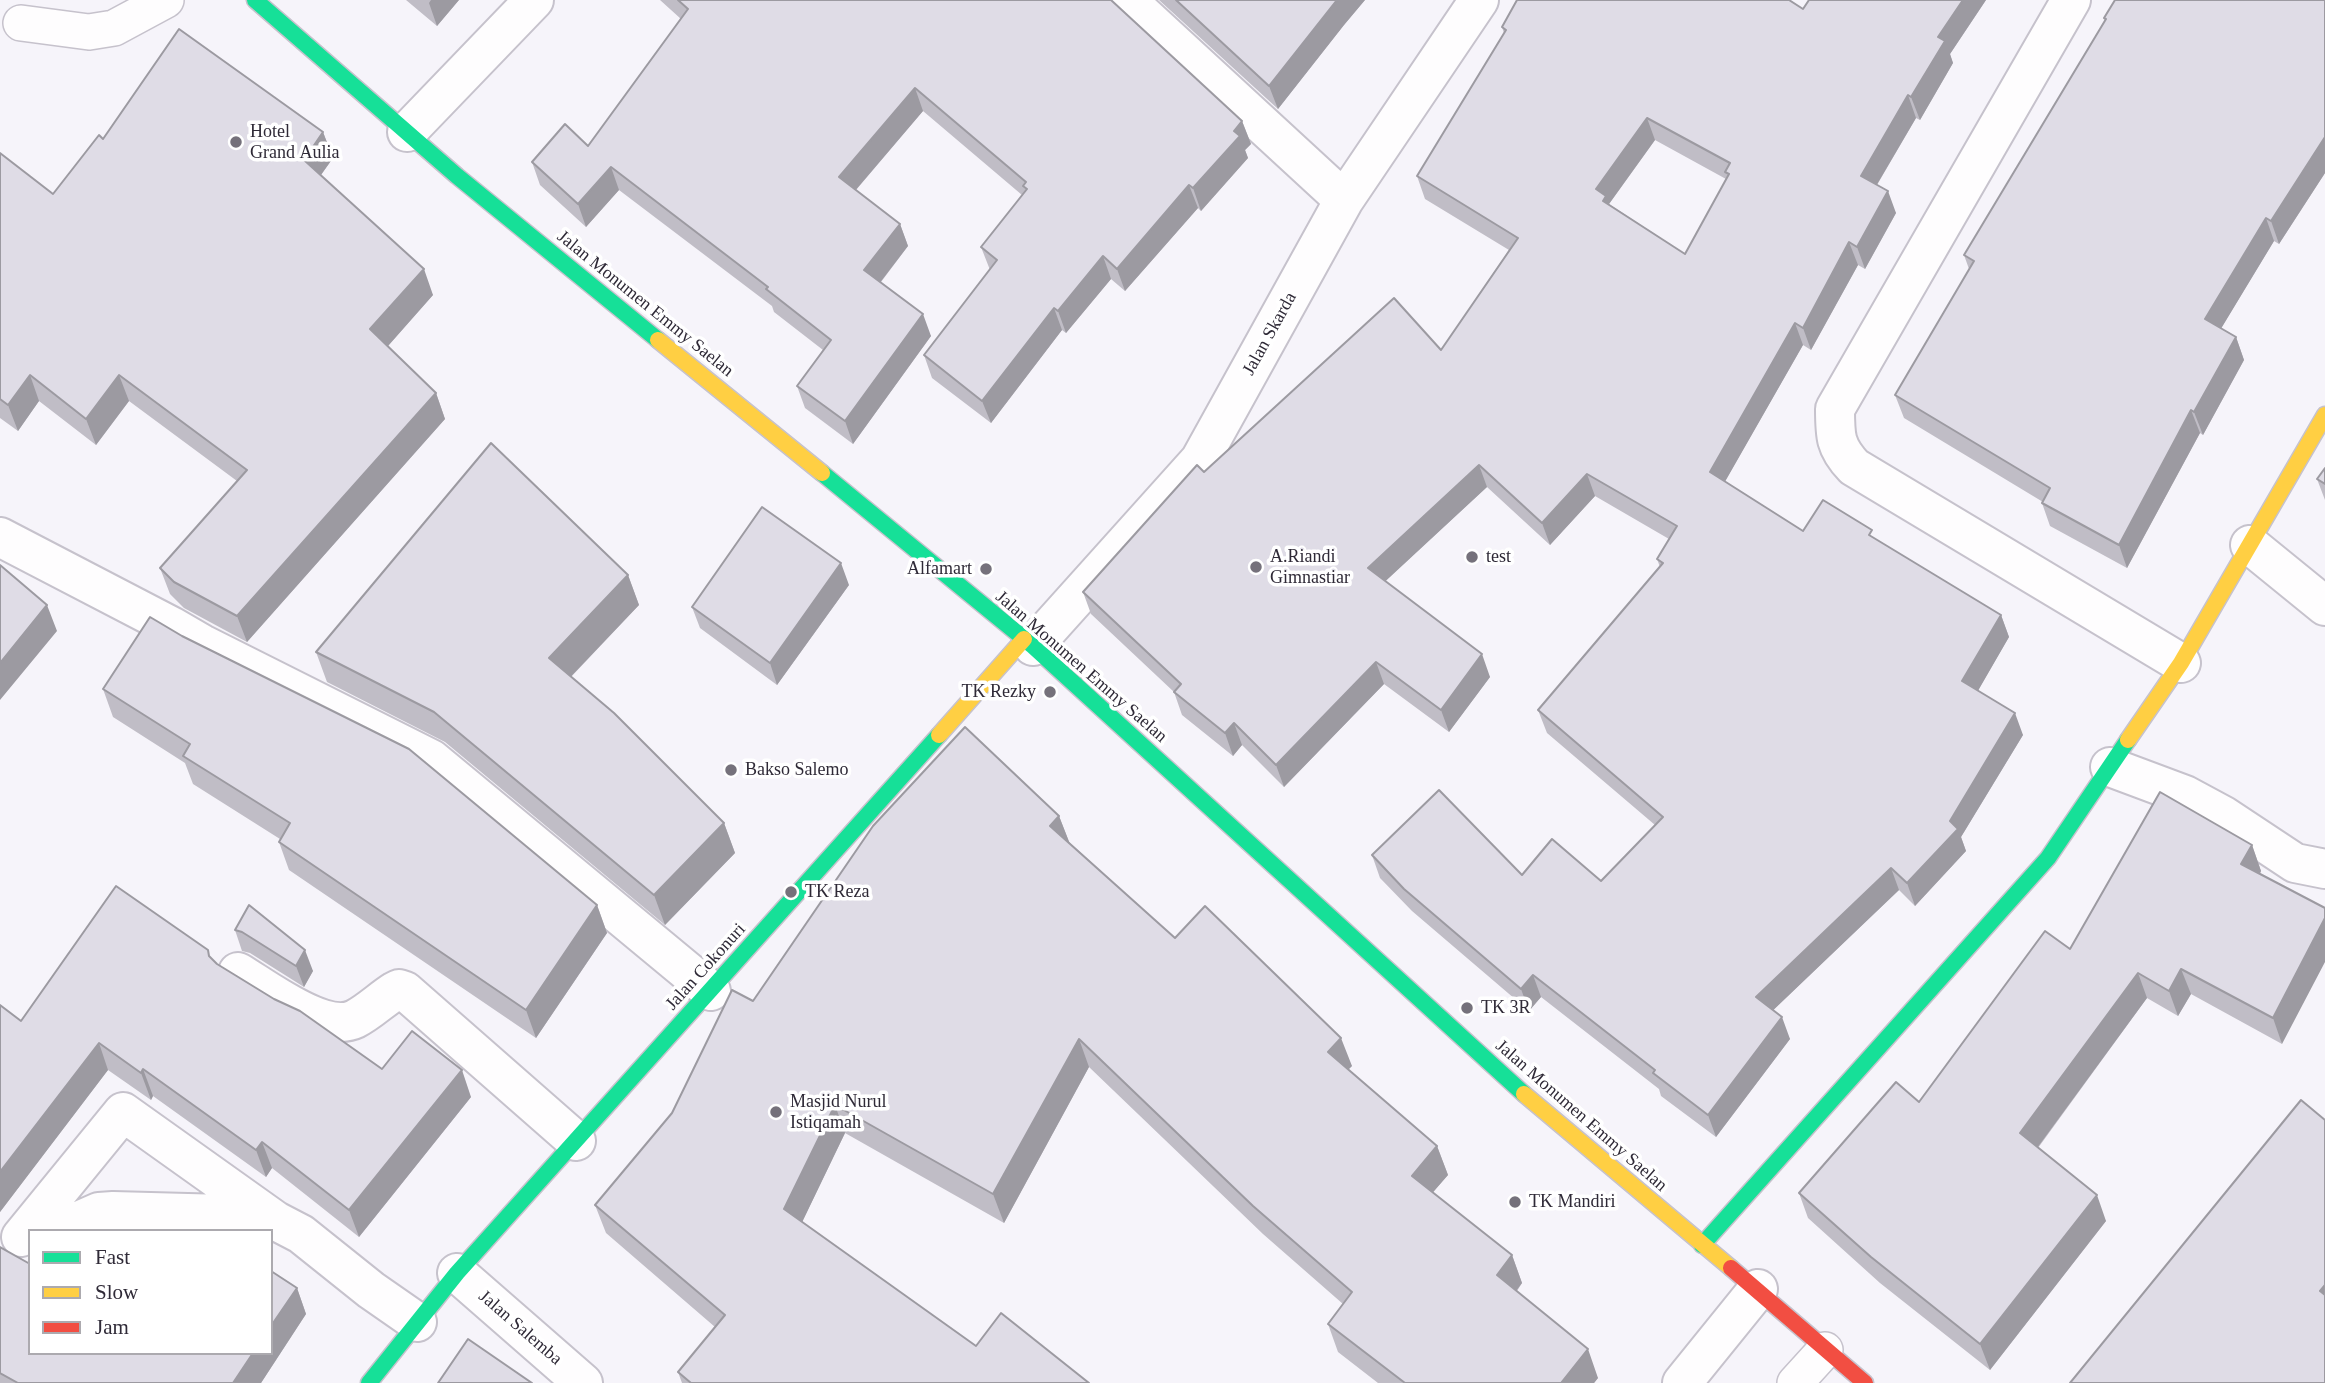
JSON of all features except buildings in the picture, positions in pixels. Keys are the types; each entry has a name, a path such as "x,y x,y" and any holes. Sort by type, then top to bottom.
{"street":[{"name":"Jalan Monumen Emmy Saelan","path":"255,0 457,176 1028,642 1539,1108 1758,1289 1864,1383"},
{"path":"407,132 534,0"},
{"path":"1127,0 1344,200"},
{"name":"Jalan Skarda","path":"1028,642 1200,460 1344,200 1479,0"},
{"path":"2071,0 1835,409 1837,442 1842,454 1854,467 2181,663"},
{"path":"1702,1245 2048,858 2181,663 2325,415"},
{"path":"0,537 202,644 431,759 711,991"},
{"path":"2250,545 2325,606"},
{"name":"Jalan Cokonuri","path":"369,1383 457,1273 1028,642"},
{"path":"2110,767 2185,796 2224,816 2295,863 2325,869"},
{"path":"238,972 306,1012 335,1022 358,1018 395,991 405,991 576,1141"},
{"path":"30,1229 123,1112 276,1221 302,1234 417,1322"},
{"path":"41,1229 113,1210 225,1214 276,1221"},
{"name":"Jalan Salemba","path":"457,1273 583,1383"},
{"path":"1682,1383 1758,1289"}],"lane":[{"path":"21,23 89,32 102,30 114,28 166,0"},
{"path":"1795,1383 1825,1350"}],"traffic: fast":[{"path":"255,0 457,176 658,340"},
{"path":"822,473 1033,646 1524,1094"},
{"path":"369,1383 457,1273 939,735"},
{"path":"1702,1245 2048,858 2128,740"}],"traffic: slow":[{"path":"658,340 822,473"},
{"path":"2128,740 2181,663 2325,415"},
{"path":"939,735 1024,639"},
{"path":"1524,1094 1731,1268"}],"traffic: jam":[{"path":"1731,1268 1865,1383"}],"place":[{"name":"Hotel Grand Aulia","path":"236,142"},
{"name":"test","path":"1472,557"},
{"name":"A.Riandi Gimnastiar","path":"1256,567"},
{"name":"Alfamart","path":"986,569"},
{"name":"TK Rezky","path":"1050,692"},
{"name":"Bakso Salemo","path":"731,770"},
{"name":"TK Reza","path":"791,892"},
{"name":"TK 3R","path":"1467,1008"},
{"name":"Masjid Nurul Istiqamah","path":"776,1112"},
{"name":"TK Mandiri","path":"1515,1202"}]}
